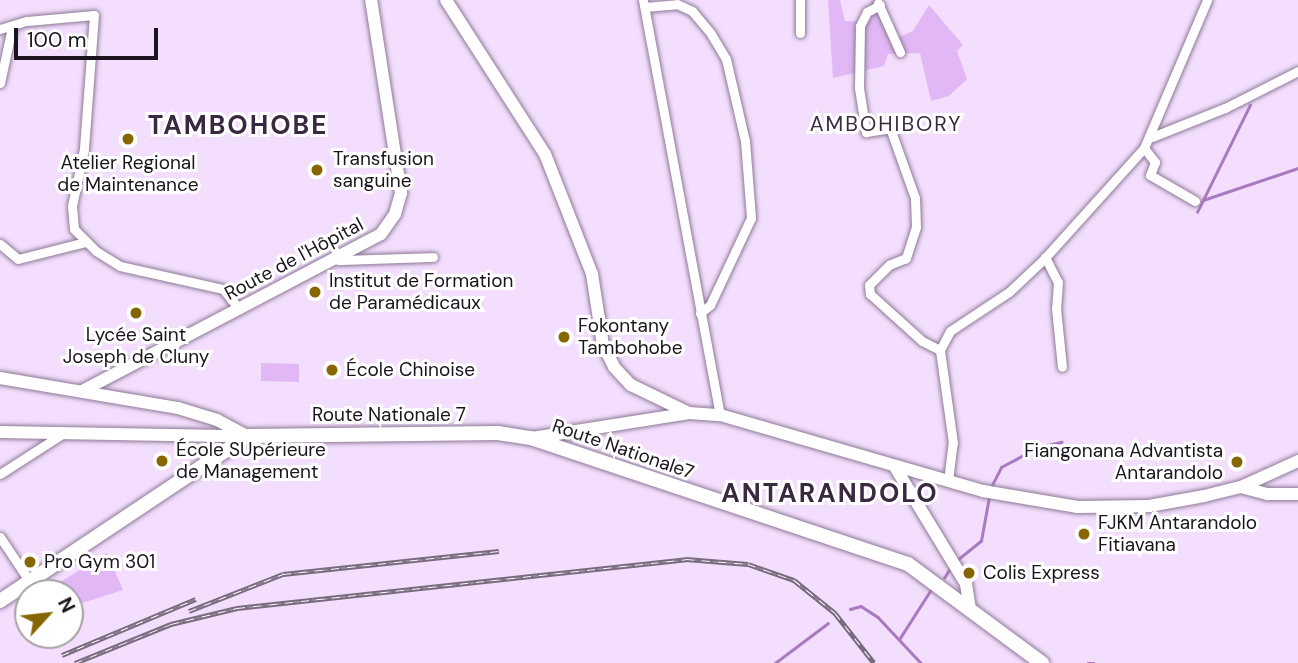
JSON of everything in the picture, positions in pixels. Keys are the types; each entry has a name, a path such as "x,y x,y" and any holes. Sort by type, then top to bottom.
{"main road":[{"name":"Route Nationale 7","path":"247,436 498,433 531,438"},
{"path":"34,579 247,436"},
{"name":"Route Nationale7","path":"531,438 908,565 970,609"},
{"path":"970,609 1042,663"}],"street":[{"name":"Route de l'Hôpital","path":"84,390 338,260 381,234 395,214 401,193 371,0"},
{"path":"446,0 545,155 592,276 603,345 614,367 631,385 689,413"},
{"path":"800,0 800,33"},
{"path":"948,481 953,443 940,350 950,331 1009,292 1043,260 1144,148 1152,137 1188,37 1207,0"},
{"path":"900,52 878,3 867,12 860,26 859,88 866,132 890,128 915,198 916,227 906,258 889,265 869,285 870,294 913,334 940,350"},
{"path":"700,313 710,304 751,218 745,141 726,59 711,34 692,11 677,4 644,4 700,313 720,415"},
{"path":"0,29 27,21 94,15 84,149 72,206 75,229 85,242 120,266 223,289 239,309"},
{"path":"0,83 12,27"},
{"path":"1152,137 1225,108 1298,71"},
{"path":"1144,148 1155,162 1150,175 1195,201"},
{"path":"0,244 18,259 85,242"},
{"path":"338,260 433,257"},
{"path":"1043,260 1058,282 1056,308 1062,367"},
{"path":"0,378 84,390 178,408 217,420 247,436"},
{"path":"531,438 689,413 720,415 990,492 1079,507 1149,506 1241,487 1298,461"},
{"path":"0,432 247,436"},
{"path":"0,474 64,433"},
{"path":"895,467 966,584 970,609"},
{"path":"1241,487 1268,495 1298,494"},
{"path":"0,537 28,579"}],"shaded area":[{"path":"828,0 840,0 845,21 861,22 872,0 876,0 894,39 913,31 929,5 963,45 957,51 967,79 949,96 931,101 920,53 888,54 884,66 833,78"},
{"path":"261,363 299,364 299,382 261,381"},
{"path":"107,553 123,590 84,603 84,579 65,579"}],"waterway":[{"path":"1203,200 1250,105"},
{"path":"1197,212 1203,200 1298,168"},
{"path":"991,487 1001,467 1039,447 1061,442"},
{"path":"956,561 981,541 989,497"},
{"path":"944,578 951,567"},
{"path":"900,638 930,591"},
{"path":"850,609 861,606 878,617 921,663"},
{"path":"775,663 828,623"},
{"path":"1088,663 1094,663"}],"railway":[{"path":"189,611 283,574 499,551"},
{"path":"75,663 171,624 237,608 686,559 748,564 794,580 835,613 874,663"},
{"path":"62,655 196,599"}],"place":[{"name":"Atelier Regional de Maintenance","path":"128,139"},
{"name":"Transfusion sanguine","path":"317,170"},
{"name":"Institut de Formation de Paramédicaux","path":"315,292"},
{"name":"Lycée Saint Joseph de Cluny","path":"136,313"},
{"name":"Fokontany Tambohobe","path":"564,337"},
{"name":"École Chinoise","path":"332,370"},
{"name":"École SUpérieure de Management","path":"162,461"},
{"name":"Fiangonana Advantista Antarandolo","path":"1237,462"},
{"name":"FJKM Antarandolo Fitiavana","path":"1084,534"},
{"name":"Pro Gym 301","path":"30,562"},
{"name":"Colis Express","path":"969,573"}],"district":[{"name":"AMBOHIBORY","path":"886,124"},
{"name":"TAMBOHOBE","path":"238,126"},
{"name":"ANTARANDOLO","path":"830,494"}]}
